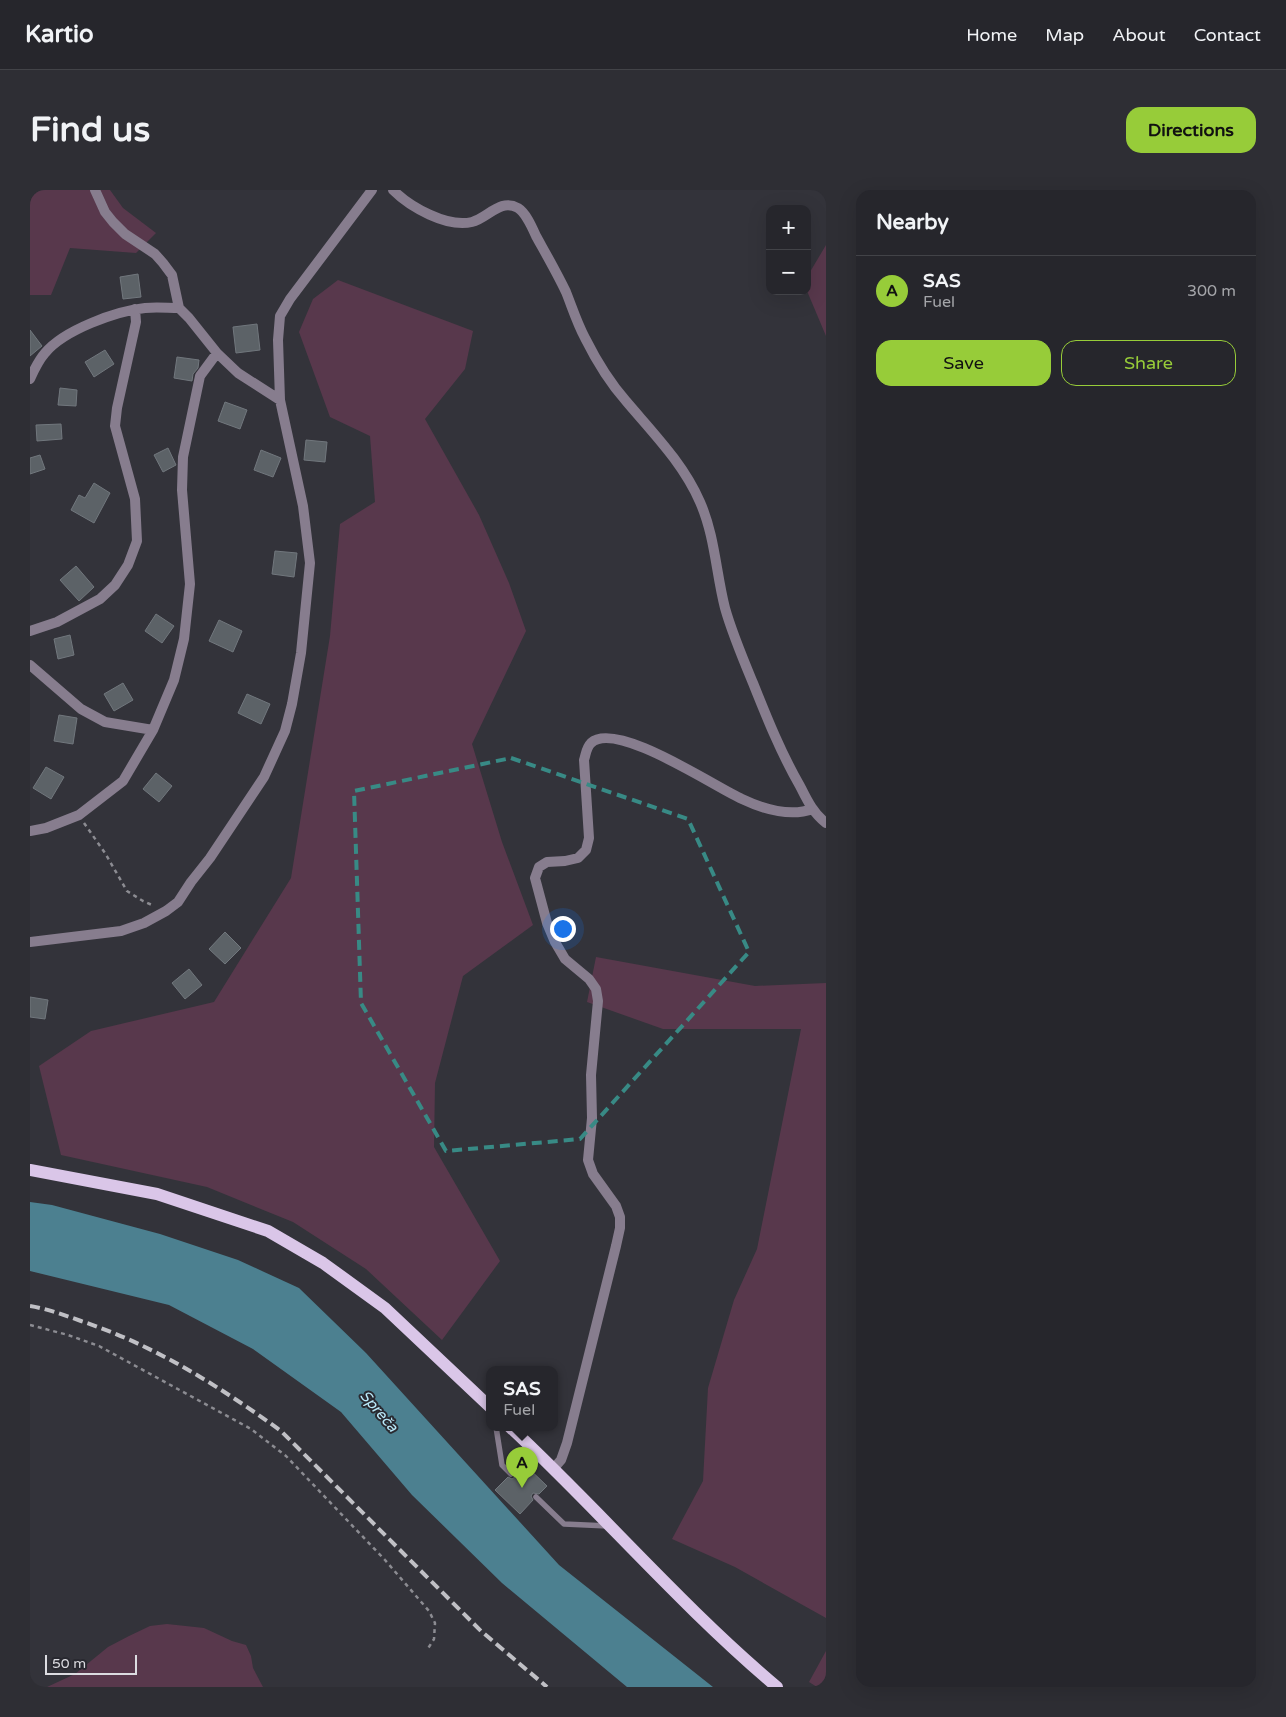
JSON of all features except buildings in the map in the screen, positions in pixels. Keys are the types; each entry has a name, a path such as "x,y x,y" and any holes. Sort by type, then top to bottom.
{"main road":[{"path":"30,1170 157,1194 268,1231 323,1263 385,1308 486,1403"},
{"path":"514,1431 554,1468 745,1660 777,1687"}],"street":[{"path":"95,190 105,212 113,222 125,234 154,254 172,275 179,308 217,353 238,373 280,400"},
{"path":"30,942 122,931 144,923 178,902 264,777 285,731 292,704 302,645 310,563 303,506 280,400 278,340 280,316 290,299 372,190"},
{"path":"393,190 400,198 432,216 453,222 473,222 496,208 507,205 519,209 528,221 565,291 584,337 601,366 624,400 672,455 690,482 700,502 711,532 726,610 746,666 788,766 813,810 826,823"},
{"path":"30,379 45,352 58,341 83,327 116,313 135,309 179,308"},
{"path":"30,631 57,622 100,599 115,585 128,565 137,540 135,499 115,426 117,408 136,322 135,309"},
{"path":"30,831 46,828 79,815 123,781 153,730 174,680 184,639 190,584 182,490 183,457 200,376 217,353"},
{"path":"30,665 82,709 105,722 153,730"},
{"path":"554,1468 561,1460 567,1443 616,1246 620,1218 616,1206 593,1174 588,1160 592,1118 590,1075 598,1001 596,989 589,979 564,958 555,942 547,924 536,878 539,867 547,862 578,858 586,850 589,838 584,760 586,748 592,742 601,738 609,738 646,748 670,759 742,800 768,809 789,813 813,810"}],"lane":[{"path":"497,1431 502,1465 511,1474"},
{"path":"536,1497 564,1524 611,1526"}],"path":[{"path":"79,815 105,852 127,891 142,901 166,911"},
{"path":"30,1325 68,1334 99,1346 251,1429 286,1456 385,1560 429,1611 435,1623 434,1639 428,1650"}],"highlighted area":[{"path":"511,758 688,819 749,952 580,1139 446,1151 361,1003 354,791"}],"shaded area":[{"path":"30,190 110,190 123,208 156,233 136,253 70,248 51,295 30,295"},
{"path":"826,245 826,336 809,295 811,295 811,270"},
{"path":"338,280 473,331 465,369 425,419 479,515 509,583 526,631 472,744 502,842 533,925 463,976 435,1083 434,1147 500,1261 442,1340 366,1269 293,1222 207,1187 61,1155 39,1066 91,1031 214,1002 291,878 330,636 340,524 375,502 370,436 330,417 299,332 313,299"},
{"path":"596,957 755,986 826,983 826,1618 735,1567 672,1539 703,1481 708,1388 734,1300 757,1249 801,1029 663,1029 587,1002"},
{"path":"167,1624 204,1628 232,1641 246,1645 251,1656 253,1668 263,1687 47,1687 75,1674 108,1647 150,1626"},
{"path":"826,1651 826,1687 817,1687 809,1682"}],"water":[{"name":"Spreča","path":"30,1202 52,1205 160,1234 238,1260 299,1288 366,1353 559,1565 713,1687 627,1687 502,1583 412,1495 341,1412 253,1349 169,1305 30,1271"}],"railway":[{"path":"30,1306 56,1312 108,1331 160,1354 234,1398 281,1431 481,1631 547,1687"}],"place":[{"name":"SAS","path":"522,1488"}]}
